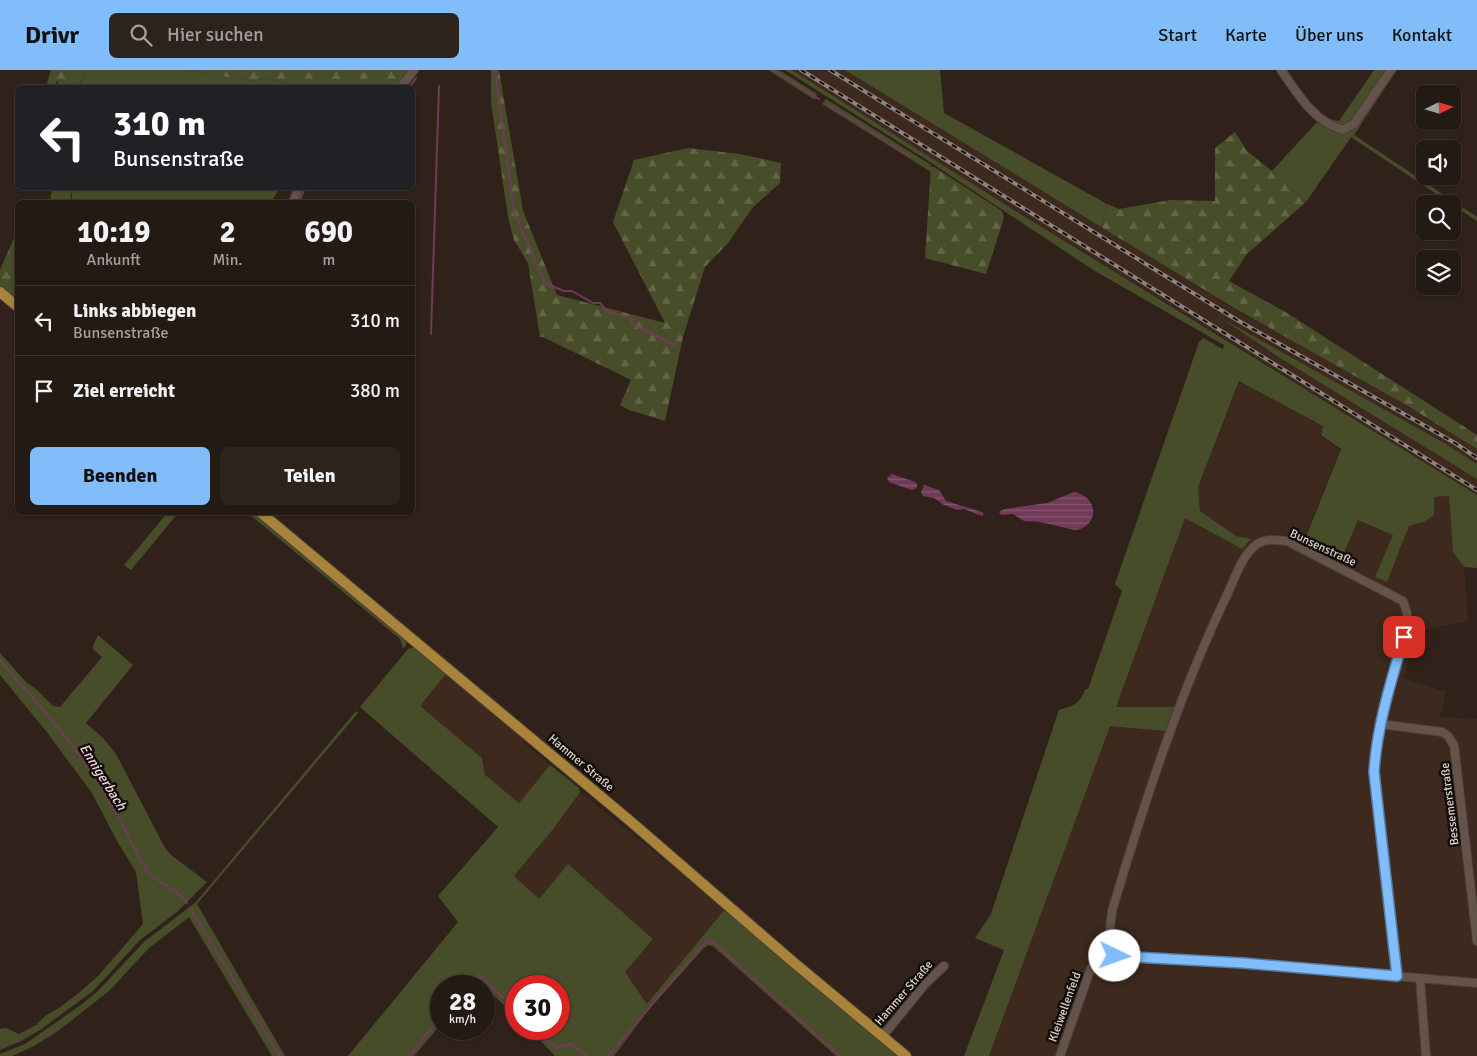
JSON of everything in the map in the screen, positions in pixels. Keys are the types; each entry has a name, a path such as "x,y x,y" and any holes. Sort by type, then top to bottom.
{"main road":[{"path":"0,292 15,304"},
{"name":"Hammer Straße","path":"264,515 652,839 778,949 906,1056"}],"street":[{"path":"402,85 414,70"},
{"path":"1281,70 1303,101 1317,116 1332,126 1343,130 1354,124 1391,70"},
{"name":"Bunsenstraße","path":"1115,956 1110,928 1112,911 1177,711 1212,628 1246,557 1259,542 1271,539 1287,542 1404,601 1407,626 1380,724 1374,772 1397,976"},
{"name":"Bessemerstraße","path":"1380,724 1442,732 1448,736 1454,746 1477,941"},
{"name":"Kleiwellenfeld","path":"1060,1056 1091,968 1096,960 1104,957 1229,962 1477,983"},
{"name":"Hammer Straße","path":"882,1037 925,984 944,966"},
{"path":"1420,978 1426,1056"}],"shaded area":[{"path":"792,70 845,70 1235,309 1376,388 1465,441 1477,449 1477,495 1006,205"},
{"path":"1240,380 1323,426 1320,436 1340,450 1303,542 1341,560 1358,520 1393,535 1375,577 1387,582 1409,526 1424,522 1433,497 1449,496 1453,552 1464,567 1468,621 1418,631 1403,678 1446,692 1440,717 1477,719 1477,1056 989,1056 1110,725 1165,731 1174,707 1115,707 1185,518 1242,549 1250,539 1236,536 1200,511 1198,487"},
{"path":"892,474 915,482 917,488 912,490 889,482 887,478"},
{"path":"924,485 939,490 946,501 984,514 982,516 964,509 957,510 944,505 934,498 923,496 921,492"},
{"path":"1074,492 1082,495 1092,505 1092,518 1089,524 1083,528 1075,530 1040,522 1024,521 1013,514 1001,515 999,512 1004,509 1047,503"},
{"path":"446,674 524,740 523,742 550,765 519,803 484,775 420,706"},
{"path":"580,792 725,909 648,1004 625,972 653,939 568,865 539,899 514,876 554,828"}],"green space":[{"path":"51,70 91,70 78,85 59,85 57,80 56,85 47,85"},
{"path":"91,70 187,70 254,81 267,78 293,85 79,85 85,75"},
{"path":"187,70 409,70 398,85 293,85 267,78 254,81"},
{"path":"491,70 499,70 523,211 557,295 665,323 613,222 634,160 688,148 740,154 781,163 780,183 753,207 728,243 705,267 683,337 665,421 629,410 620,405 631,380 540,337 528,263 514,240 508,217 491,102"},
{"path":"768,70 779,70 817,94 815,100"},
{"path":"785,70 792,70 1006,205 1477,495 1477,568 1464,567 1453,552 1449,496 1434,497 1434,515 1424,522 1409,526 1387,582 1375,577 1393,535 1358,520 1341,560 1304,542 1341,449 1321,435 1323,426 1239,381 1198,487 1200,511 1236,536 1251,539 1242,549 1185,518 1116,707 1174,707 1165,731 1110,726 989,1056 964,1056 1004,950 975,938 991,914 1059,710 1076,704 1086,689 1088,689 1122,591 1115,584 1199,342 1203,338 1223,349 1224,345 1095,271 930,162"},
{"path":"845,70 940,70 944,113 1107,204 1101,227"},
{"path":"1283,70 1287,70 1315,108 1330,119 1339,121 1374,70 1389,70 1353,122 1342,126 1318,114"},
{"path":"1393,70 1397,70 1354,135 1416,176 1416,180 1351,137 1306,202 1272,171 1318,121 1331,128 1347,131"},
{"path":"826,99 931,165 931,172 822,104"},
{"path":"1235,132 1247,151 1306,202 1247,254 1229,281 1287,313 1477,435 1477,449 1406,405 1236,309 1101,227 1107,204 1119,209 1171,200 1215,201 1215,148"},
{"path":"931,167 934,167 1002,211 1004,218 986,274 925,258"},
{"path":"1423,185 1429,185 1444,195 1438,195"},
{"path":"52,190 72,190 70,200 50,200"},
{"path":"73,190 279,190 272,200 71,200"},
{"path":"1461,206 1477,217 1477,221 1461,210"},
{"path":"15,236 15,300 0,287 0,270"},
{"path":"1221,318 1444,443 1477,464 1477,479 1277,356"},
{"path":"166,515 176,515 131,570 124,565"},
{"path":"250,515 257,515 406,640 406,645 403,649 400,639"},
{"path":"98,635 133,665 86,723 103,738 116,754 165,848 171,855 207,882 178,911 140,940 93,991 40,1030 0,1050 0,1029 6,1028 19,1034 36,1025 45,1016 80,992 99,975 143,924 136,872 117,841 92,793 46,731 0,675 0,653 27,683 35,688 53,706 60,707 102,657 92,648"},
{"path":"414,647 446,674 420,706 482,758 485,775 519,803 550,765 579,788 580,792 554,828 514,876 539,899 568,864 653,939 625,972 647,1004 725,909 899,1056 836,1056 714,947 709,945 704,948 650,1008 614,1056 555,1056 540,1040 570,1040 570,975 505,975 505,1006 495,997 495,975 430,975 430,1037 414,1056 348,1056 458,922 438,896 498,827 360,707 408,649"},
{"path":"356,711 358,713 197,904 285,1056 272,1056 189,917 149,948 109,991 58,1031 34,1046 12,1056 0,1056 0,1054 25,1044 81,1005 97,992 144,942 196,902"}],"waterway":[{"path":"495,70 514,212 545,283 564,291 572,291 593,303 600,303 607,311 630,318 632,324 676,346"},
{"path":"773,70 819,99"},
{"path":"411,85 416,78"},
{"path":"431,334 439,86"},
{"path":"828,105 887,141"},
{"path":"891,144 909,156"},
{"path":"300,200 304,190"},
{"name":"Ennigerbach","path":"0,660 81,757 116,812 146,870 178,893 187,903"},
{"name":"Ennigerbach","path":"190,908 280,1056"},
{"path":"608,1056 703,945 709,941 713,942 840,1056"},
{"path":"495,990 505,1000"},
{"path":"409,1056 430,1030"},
{"path":"548,1040 556,1048 571,1044 587,1056"}],"railway":[{"path":"801,70 1477,490"},
{"path":"830,70 1237,320 1455,443 1477,458"}],"route":[{"path":"1115,956 1243,963 1397,976 1374,772 1380,724 1404,637"}]}
